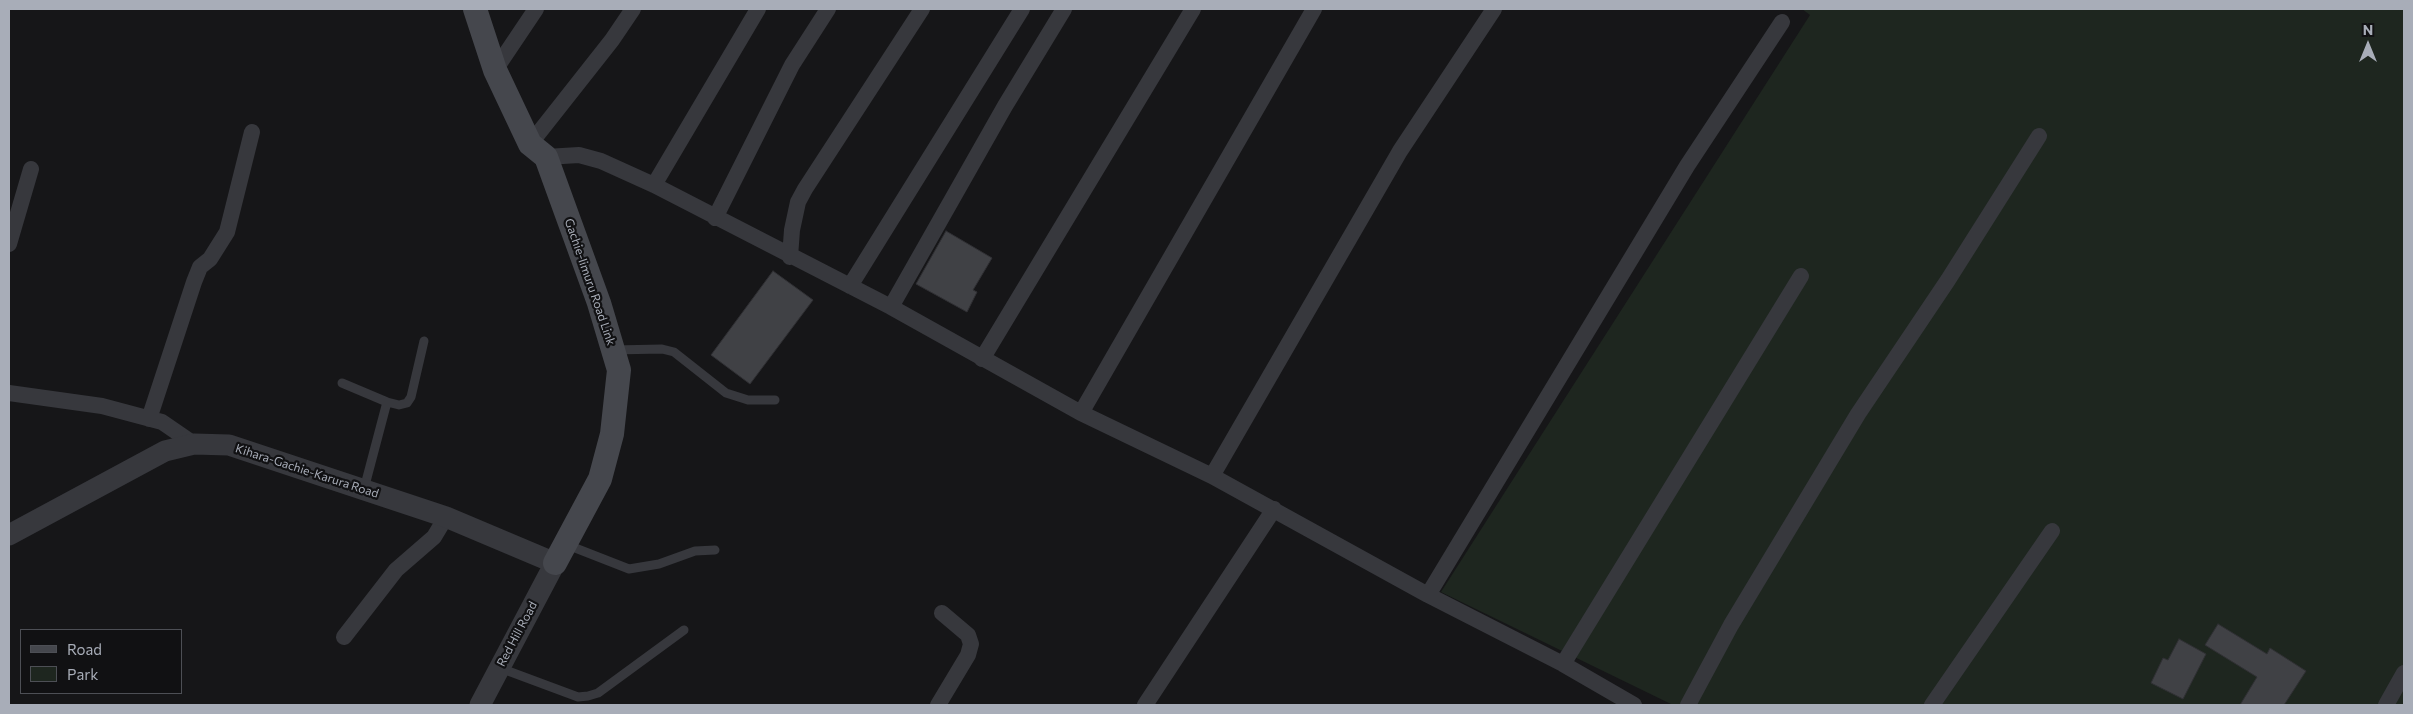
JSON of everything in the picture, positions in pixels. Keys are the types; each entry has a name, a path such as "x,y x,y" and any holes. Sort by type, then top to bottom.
{"main road":[{"name":"Gachie-limuru Road Link","path":"475,9 495,70 538,151 599,303 619,370 612,434 600,479 560,553"}],"street":[{"path":"495,70 536,9"},
{"path":"632,9 538,151 579,155 601,161 654,186 891,307 1081,413 1274,508 1428,595 1563,664 1634,705"},
{"path":"654,186 758,9"},
{"path":"715,218 792,65 828,9"},
{"path":"790,256 792,230 798,202 922,9"},
{"path":"850,286 1022,9"},
{"path":"891,307 1005,106 1064,9"},
{"path":"982,359 1111,148 1193,9"},
{"path":"1081,413 1314,9"},
{"path":"1212,476 1400,151 1494,9"},
{"path":"1428,595 1687,166 1782,22"},
{"path":"149,419 200,267 210,259 227,232 252,132"},
{"path":"1688,705 1731,626 1858,414 1948,280 2039,136"},
{"path":"9,244 31,169"},
{"path":"1563,664 1801,276"},
{"path":"9,393 102,406 162,422 194,444"},
{"name":"Kihara-Gachie-Karura Road","path":"9,535 165,451 194,444 230,445 560,553"},
{"path":"1145,705 1274,508"},
{"path":"344,637 396,570 434,537 446,517"},
{"path":"1932,705 2052,531"},
{"name":"Red Hill Road","path":"480,705 560,553"},
{"path":"938,705 968,655 971,644 968,635 942,613"},
{"path":"2386,705 2404,673"}],"lane":[{"path":"342,383 387,402 399,405 407,403 411,397 424,341"},
{"path":"613,350 662,349 674,352 726,393 748,400 775,400"},
{"path":"364,490 387,402"},
{"path":"560,553 629,569 659,564 694,551 715,550"},
{"path":"499,668 578,697 588,696 598,693 684,630"}],"green space":[{"path":"1802,9 2404,9 2404,705 1673,705 1441,592 1810,15"}],"building":[{"path":"946,231 992,258 973,290 977,292 967,312 916,284"},
{"path":"773,271 813,300 750,384 711,355"},
{"path":"2218,624 2267,654 2270,648 2306,671 2284,705 2240,705 2257,677 2205,645"},
{"path":"2179,639 2206,654 2183,699 2151,683 2163,658 2168,660"}]}
